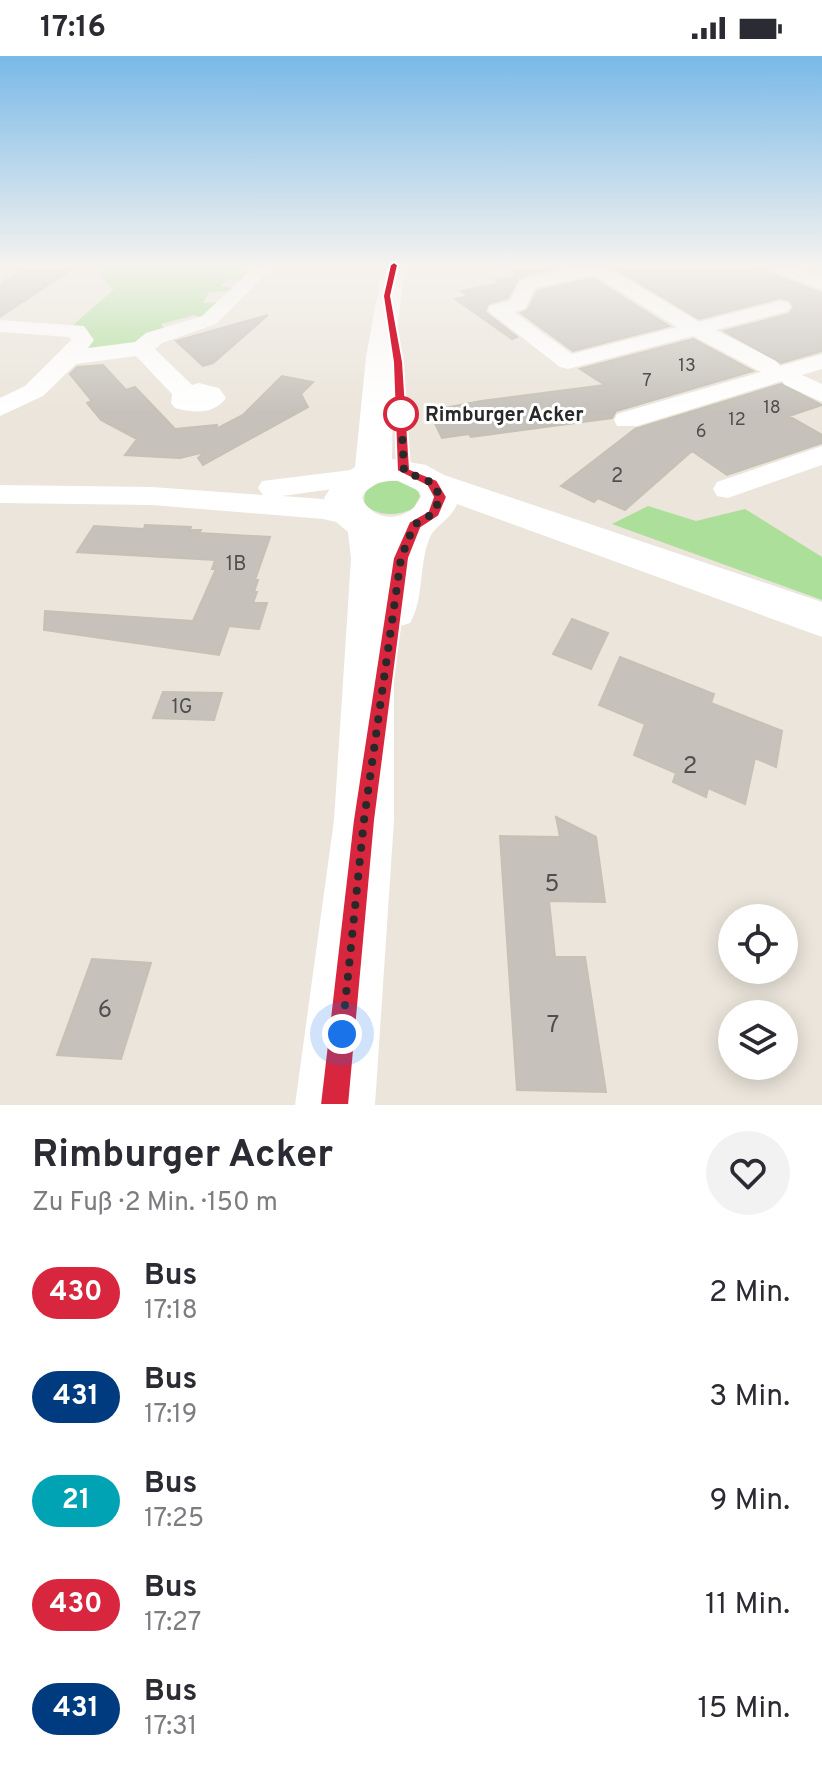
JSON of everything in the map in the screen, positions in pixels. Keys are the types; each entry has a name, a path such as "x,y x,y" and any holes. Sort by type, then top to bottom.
{"main road":[{"path":"335,1105 364,820 372,559 391,499 387,314"},
{"path":"391,499 475,524 524,532 671,568 822,620"}],"street":[{"path":"69,358 142,348 154,338 209,320 215,314"},
{"path":"502,314 568,362 754,314"},
{"path":"670,314 768,366"},
{"path":"0,326 76,331 83,340 34,391 0,408"},
{"path":"142,348 187,394"},
{"path":"627,420 822,361"},
{"path":"794,380 822,394"},
{"path":"728,489 822,455"},
{"path":"0,494 152,496 323,509 391,499"}],"green space":[{"path":"86,314 207,314 201,319 195,315 161,324 166,330 130,346 88,351 81,328 73,325"},
{"path":"391,480 408,484 418,492 420,496 413,509 388,514 364,504 365,491 380,482"},
{"path":"648,506 696,521 745,509 822,557 822,600 612,524"}],"building":[{"path":"476,314 488,314 517,337 512,339"},
{"path":"522,314 650,314 669,326 573,351"},
{"path":"691,314 718,314 699,319"},
{"path":"789,314 822,314 822,351 781,363 724,331"},
{"path":"268,315 213,363 203,366 176,341"},
{"path":"693,339 753,371 616,411 612,418 471,437 469,434 442,438 429,411 605,385 580,369"},
{"path":"103,365 126,390 135,387 175,429 217,425 216,429 243,415 282,376 313,382 301,394 308,407 203,465 198,458 205,452 180,458 125,455 137,439 101,420 87,403 92,401 70,374 77,367"},
{"path":"781,384 822,405 789,416 822,435 822,443 727,475 692,451 625,510 598,498 594,502 561,486 635,429"},
{"path":"145,525 191,527 190,530 201,530 199,533 270,537 255,580 258,580 254,592 257,592 253,603 267,603 259,629 229,626 219,655 44,630 45,611 193,621 216,569 212,569 215,560 77,552 94,526 144,529"},
{"path":"572,619 608,633 591,669 553,654"},
{"path":"620,657 714,694 711,703 782,731 776,767 755,758 745,804 708,788 706,797 673,782 676,773 634,755 645,724 599,705"},
{"path":"163,692 222,693 214,720 153,718"},
{"path":"556,817 596,837 605,902 549,901 555,957 585,957 606,1092 517,1090 500,836 560,837"},
{"path":"92,959 151,963 121,1059 57,1055"}],"bus line":[{"name":"430","path":"335,1105 364,820 401,558 414,525 434,513 440,497 433,483 404,471 398,362 390,314"}],"place":[{"name":"Rimburger Acker","path":"401,414"}],"route":[{"path":"342,1034 364,820 401,558 414,525 434,513 440,497 433,483 404,471 401,414"}]}
